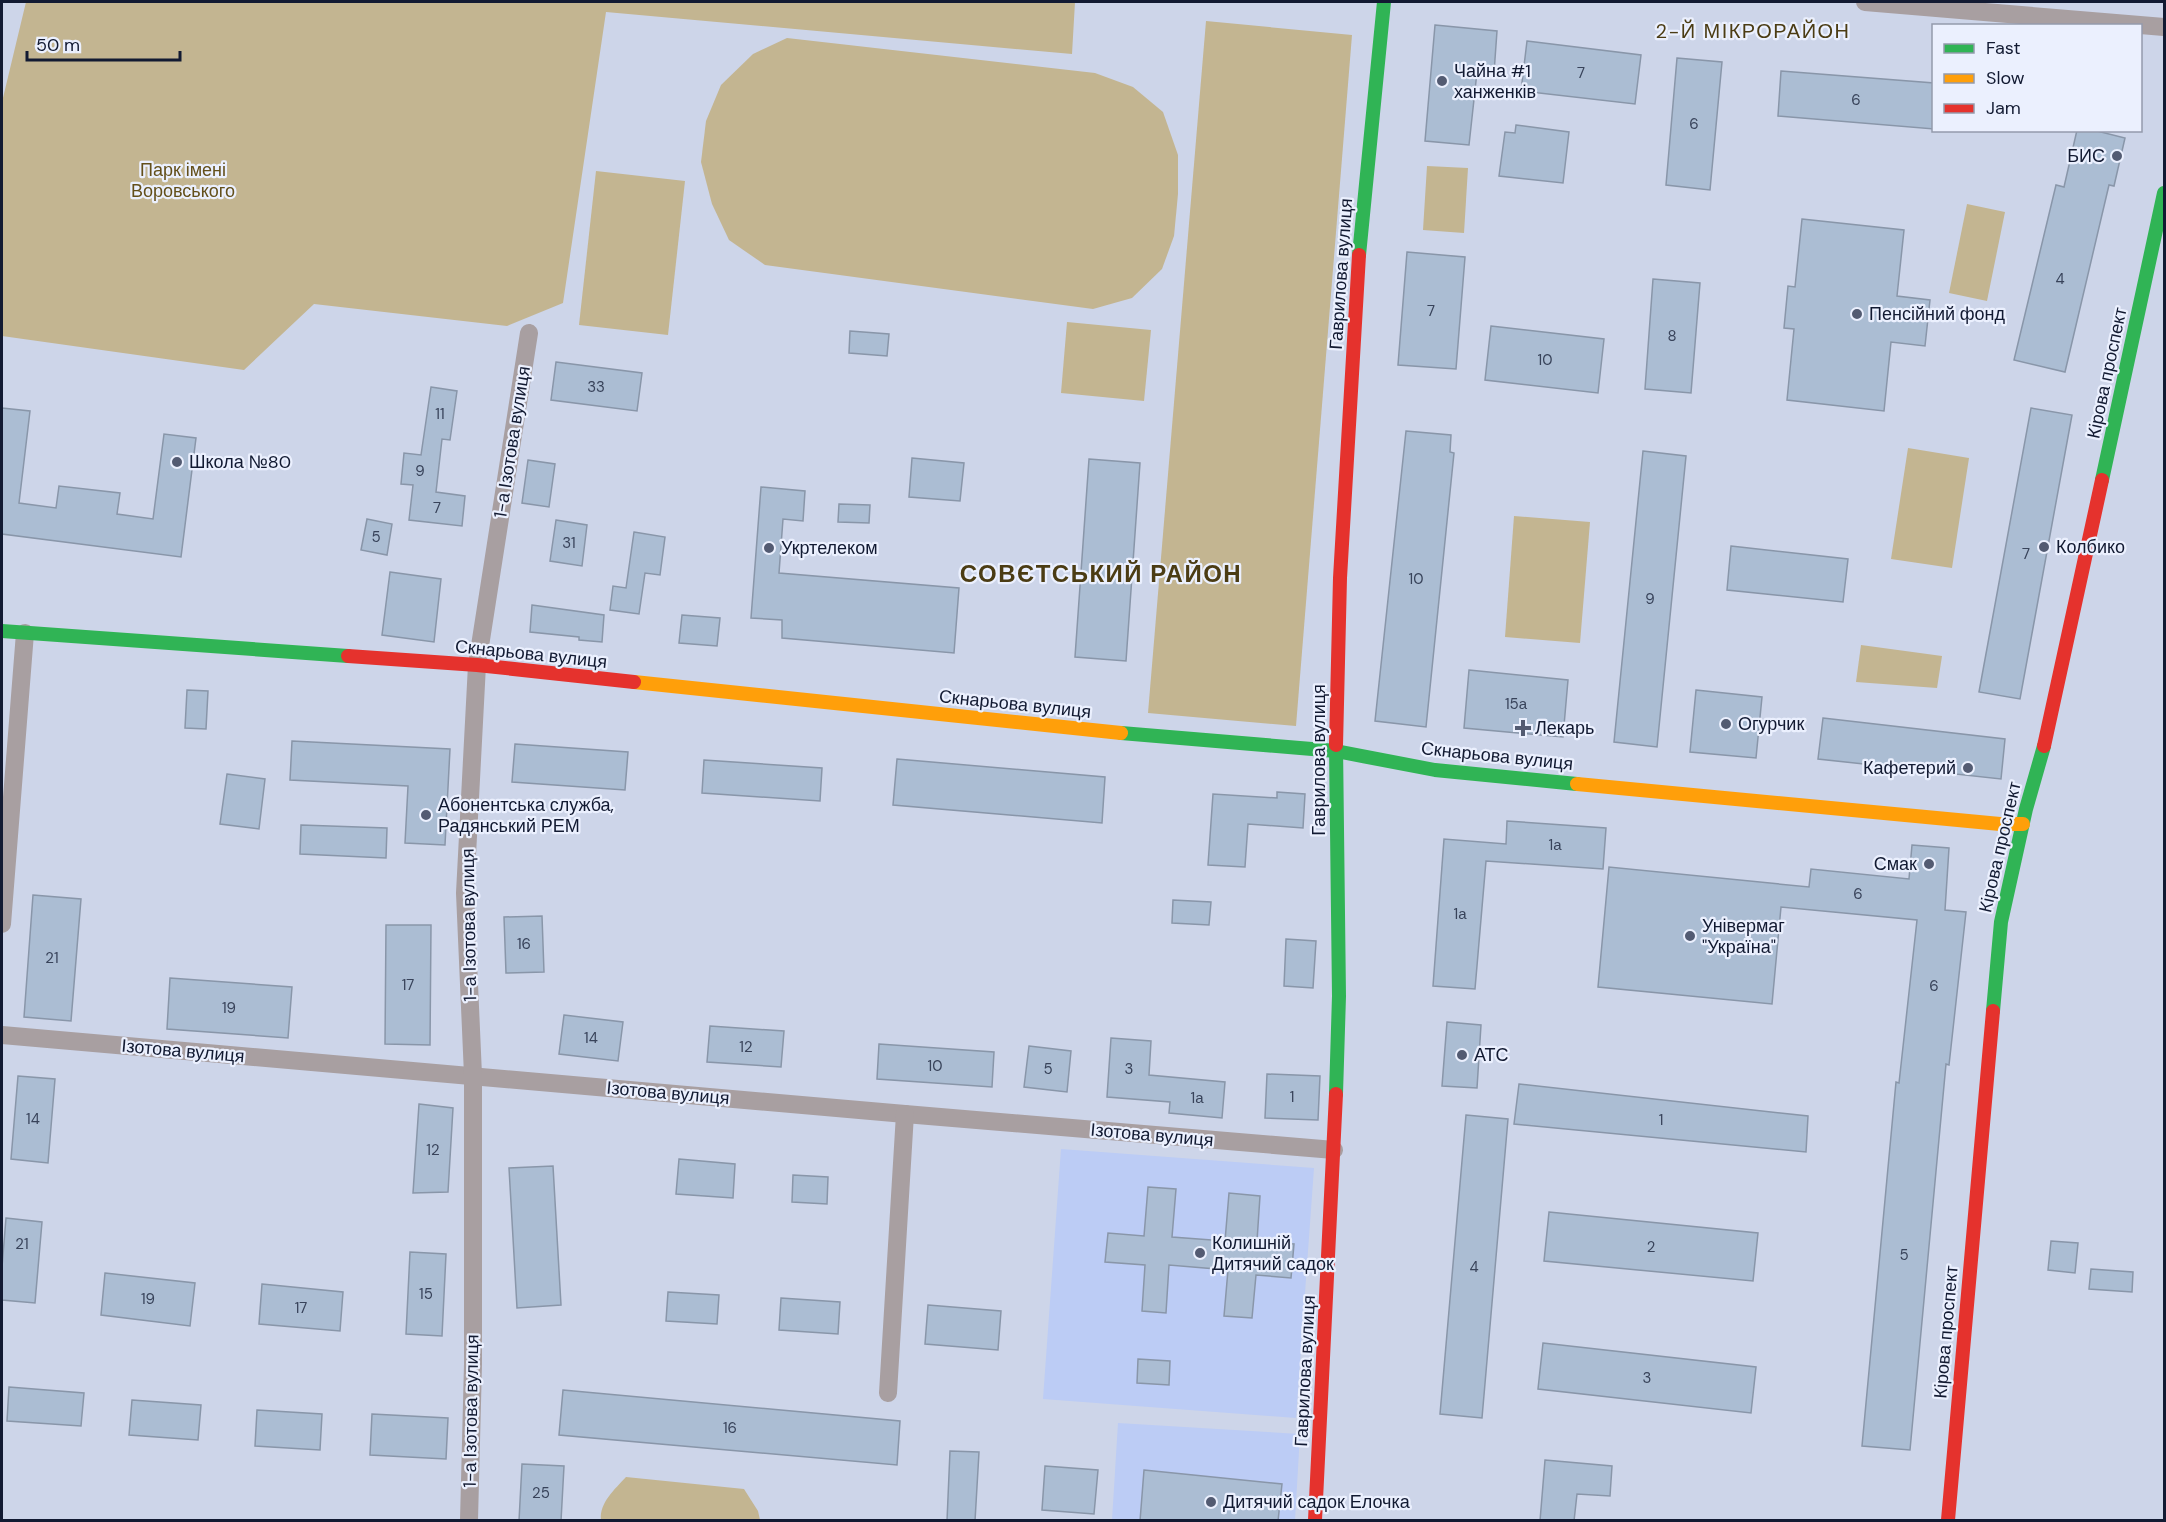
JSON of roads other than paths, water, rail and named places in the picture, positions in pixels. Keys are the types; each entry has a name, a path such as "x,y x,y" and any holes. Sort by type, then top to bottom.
{"street":[{"name":"Гаврилова вулиця","path":"1315,1521 1334,1150 1339,996 1336,751 1340,578 1361,229 1384,2"},
{"path":"1864,2 2128,24"},
{"path":"2142,25 2164,27"},
{"name":"Кірова проспект","path":"1948,1521 2001,922 2022,824 2048,732 2164,193"},
{"name":"1-а Ізотова вулиця","path":"469,1521 473,1364 472,1076 465,894 477,665 529,333"},
{"name":"Скнарьова вулиця","path":"2,631 477,665 1128,734 1336,751 1435,770 2000,824 2022,824"},
{"path":"2,924 25,633"},
{"name":"Ізотова вулиця","path":"2,1035 1334,1150"},
{"path":"888,1393 905,1114"}],"place":[{"name":"Чайна #1 ханженків","path":"1442,81"},
{"name":"БИС","path":"2117,156"},
{"name":"Пенсійний фонд","path":"1857,314"},
{"name":"Школа №80","path":"177,462"},
{"name":"Колбико","path":"2044,547"},
{"name":"Укртелеком","path":"769,548"},
{"name":"Огурчик","path":"1726,724"},
{"name":"Лекарь","path":"1523,728"},
{"name":"Кафетерий","path":"1968,768"},
{"name":"Абонентська служба, Радянський РЕМ","path":"426,815"},
{"name":"Смак","path":"1929,864"},
{"name":"Універмаг \"Україна\"","path":"1690,936"},
{"name":"АТС","path":"1462,1055"},
{"name":"Колишній Дитячий садок","path":"1200,1253"},
{"name":"Дитячий садок Елочка","path":"1211,1502"}],"district":[{"name":"2-Й МІКРОРАЙОН","path":"1753,31"},
{"name":"СОВЄТСЬКИЙ РАЙОН","path":"1101,573"}],"park label":[{"name":"Парк імені Воровського","path":"183,180"}]}
